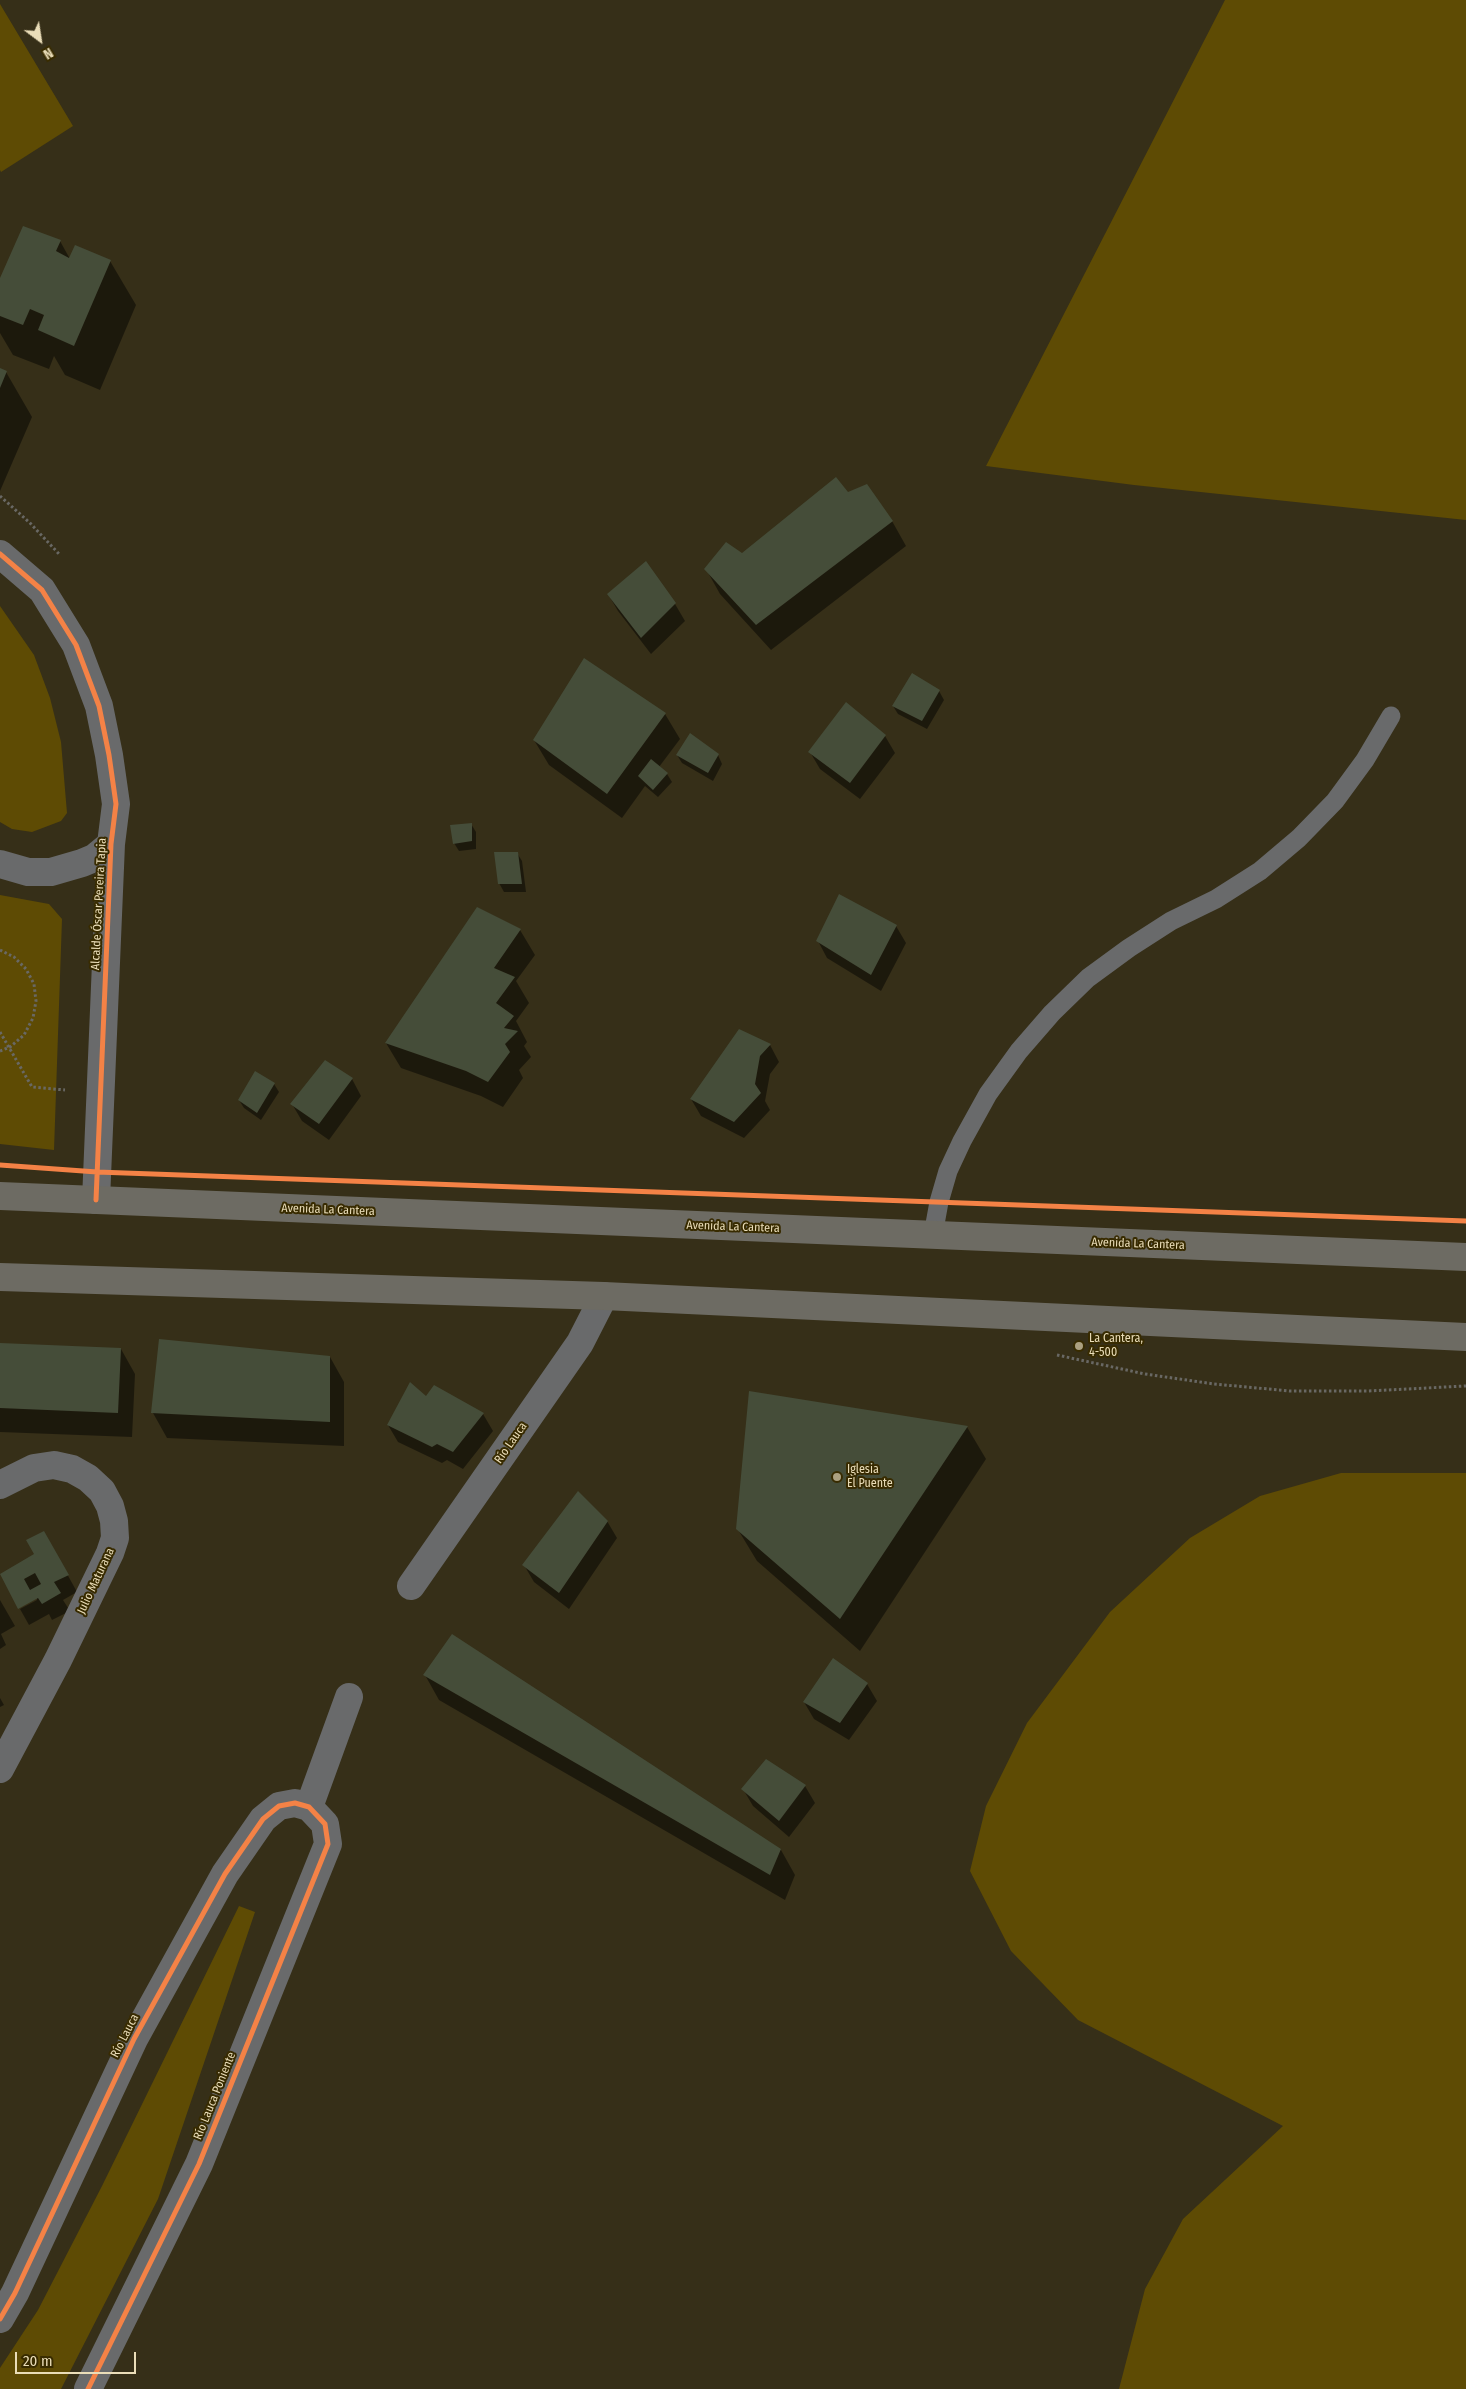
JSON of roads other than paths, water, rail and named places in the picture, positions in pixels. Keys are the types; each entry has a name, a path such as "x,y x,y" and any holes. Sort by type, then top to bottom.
{"highway":[{"name":"Avenida La Cantera","path":"0,1196 1466,1258"},
{"path":"0,1277 604,1296 1466,1337"}],"street":[{"name":"Alcalde Óscar Pereira Tapia","path":"0,554 42,590 79,654 99,706 109,754 116,804 111,844 96,1200"},
{"name":"Alcalde Óscar Pereira Tapia","path":"0,864 28,872 51,872 94,858 111,844"},
{"name":"Río Lauca","path":"411,1586 580,1343 604,1296"},
{"name":"Julio Maturana","path":"0,1485 34,1468 54,1466 72,1470 88,1478 102,1491 110,1506 114,1521 115,1538 110,1553 58,1660 0,1769"},
{"path":"309,1808 349,1697"},
{"name":"Río Lauca","path":"0,2319 15,2293 134,2039 226,1874 263,1818 279,1806 295,1803 309,1808"},
{"name":"Río Lauca Poniente","path":"88,2389 199,2164 328,1844 325,1824 309,1808"}],"lane":[{"path":"933,1235 938,1202 948,1170 962,1141 988,1094 1019,1051 1052,1013 1088,978 1128,948 1171,922 1216,899 1260,871 1299,838 1340,794 1365,760 1391,716"}],"place":[{"name":"La Cantera, 4-500","path":"1079,1346"},
{"name":"Iglesia El Puente","path":"837,1477"}]}
